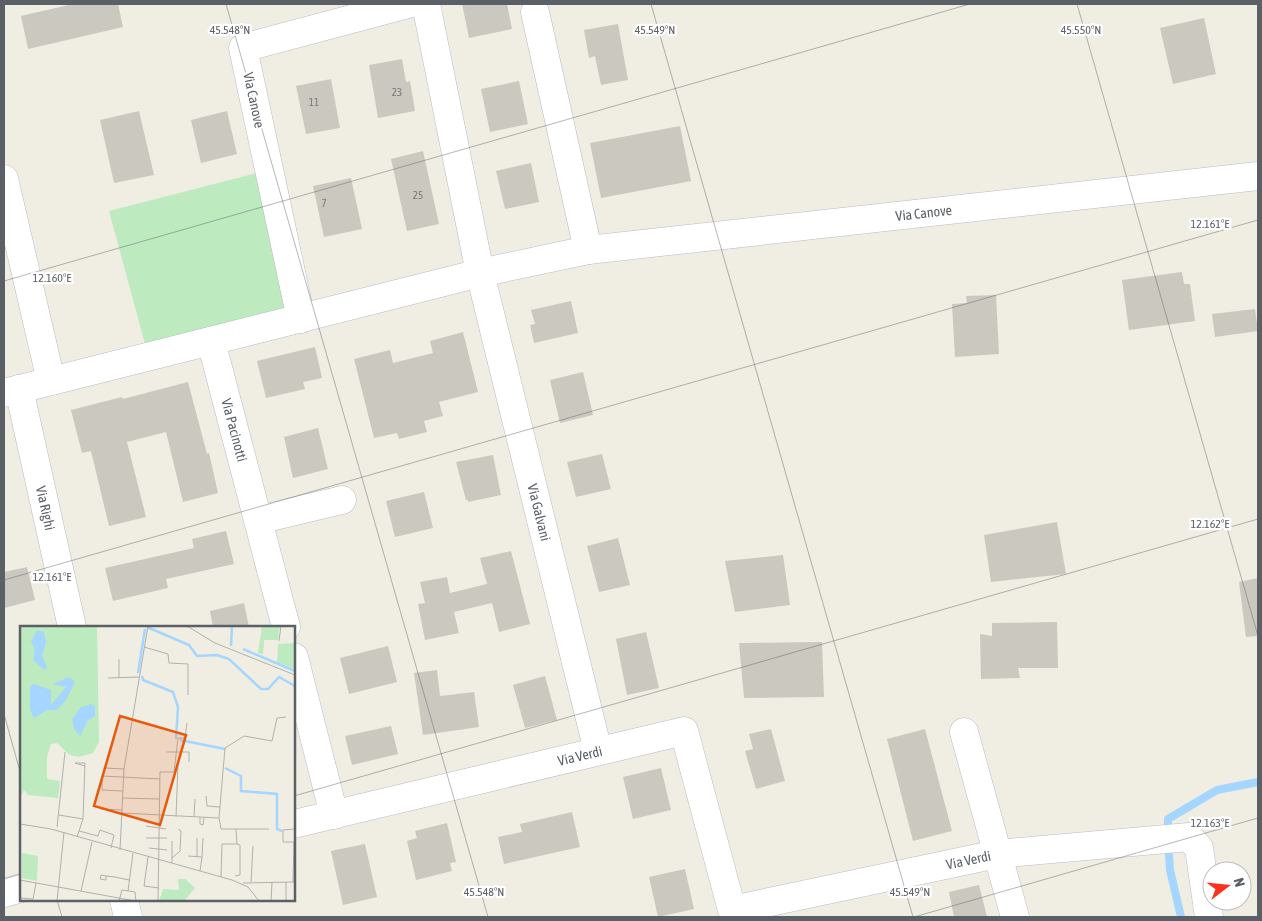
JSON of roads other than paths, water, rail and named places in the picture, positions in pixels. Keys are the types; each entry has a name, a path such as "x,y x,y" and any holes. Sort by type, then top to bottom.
{"street":[{"name":"Via Canove","path":"301,319 243,48 408,4"},
{"path":"426,4 480,273"},
{"path":"535,12 588,250"},
{"name":"Via Canove","path":"11,391 480,273 588,250 1258,176"},
{"path":"4,179 51,381"},
{"name":"Via Galvani","path":"480,273 598,752"},
{"name":"Via Pacinotti","path":"211,341 286,626"},
{"name":"Via Righi","path":"11,391 72,626"},
{"path":"258,520 342,500"},
{"path":"295,661 334,814"},
{"name":"Via Verdi","path":"295,824 684,731 733,914 997,854"},
{"name":"Via Verdi","path":"964,732 1015,917"},
{"path":"997,854 1189,837 1199,848 1209,917"},
{"path":"4,893 20,888"},
{"path":"124,901 128,917"}],"waterway":[{"path":"1168,829 1168,819 1217,790 1258,782"},
{"path":"1169,855 1170,870 1181,917"}]}
